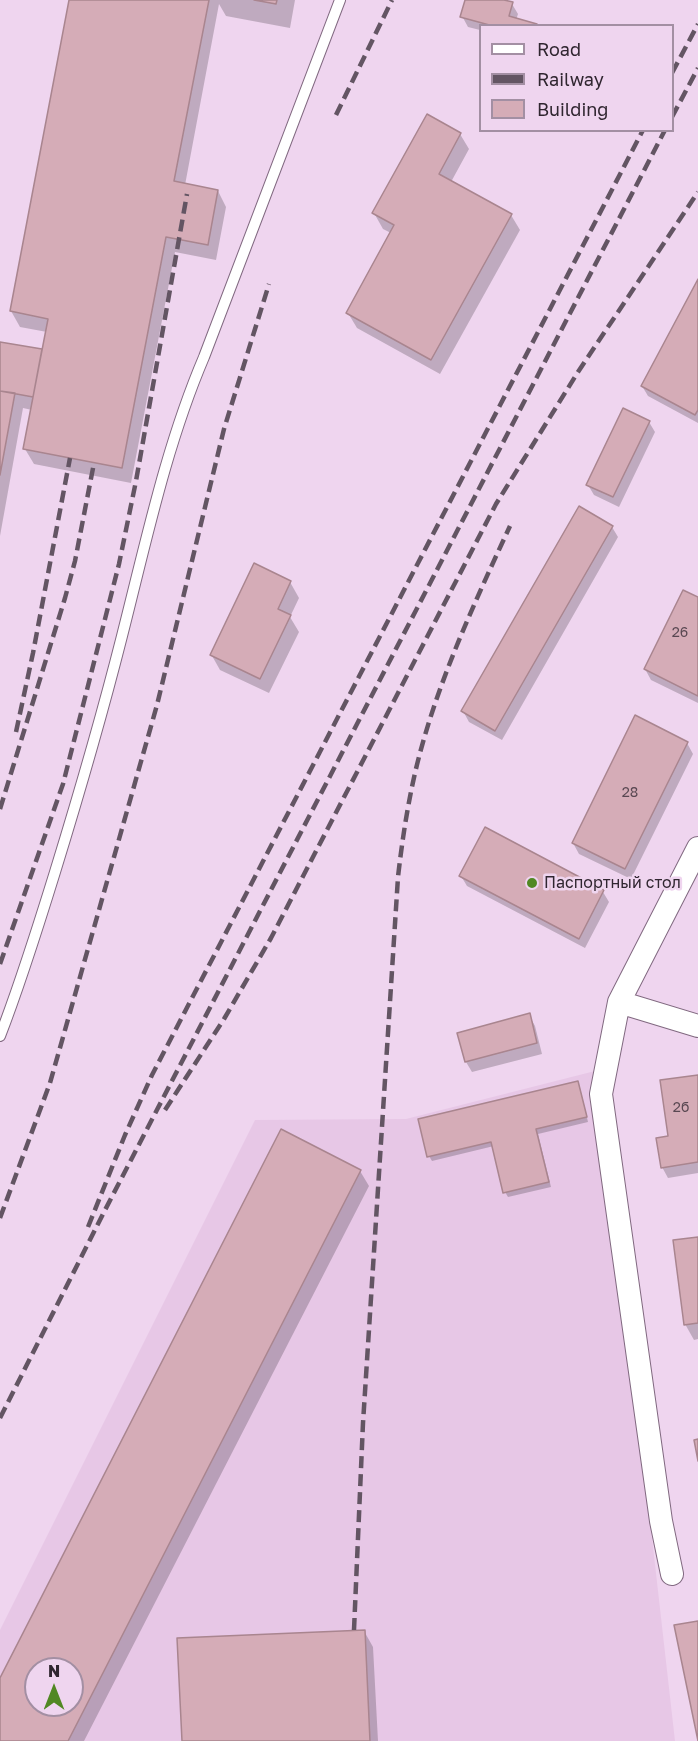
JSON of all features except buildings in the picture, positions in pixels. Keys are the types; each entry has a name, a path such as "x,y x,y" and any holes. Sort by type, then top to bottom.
{"street":[{"path":"672,1574 661,1521 601,1094 619,1002 698,848"},
{"path":"619,1002 698,1026"}],"lane":[{"path":"0,1036 37,931 75,806 121,643 173,439 340,0"}],"shaded area":[{"path":"599,1070 675,1741 0,1741 0,1630 255,1120 406,1119"}],"railway":[{"path":"336,115 392,0"},
{"path":"674,69 698,24"},
{"path":"674,113 698,68"},
{"path":"88,1227 152,1075 642,132"},
{"path":"0,1418 104,1212 664,132"},
{"path":"165,1110 224,1019 271,938 496,504 578,372 698,192"},
{"path":"0,964 63,784 119,564 187,194"},
{"path":"0,1218 50,1083 157,705 224,429 269,284"},
{"path":"16,732 70,458"},
{"path":"0,809 65,598 75,561 94,463"},
{"path":"354,1630 363,1423 398,877 403,838 415,773 433,709 469,617 510,526"}],"place":[{"name":"Паспортный стол","path":"532,883"}]}
